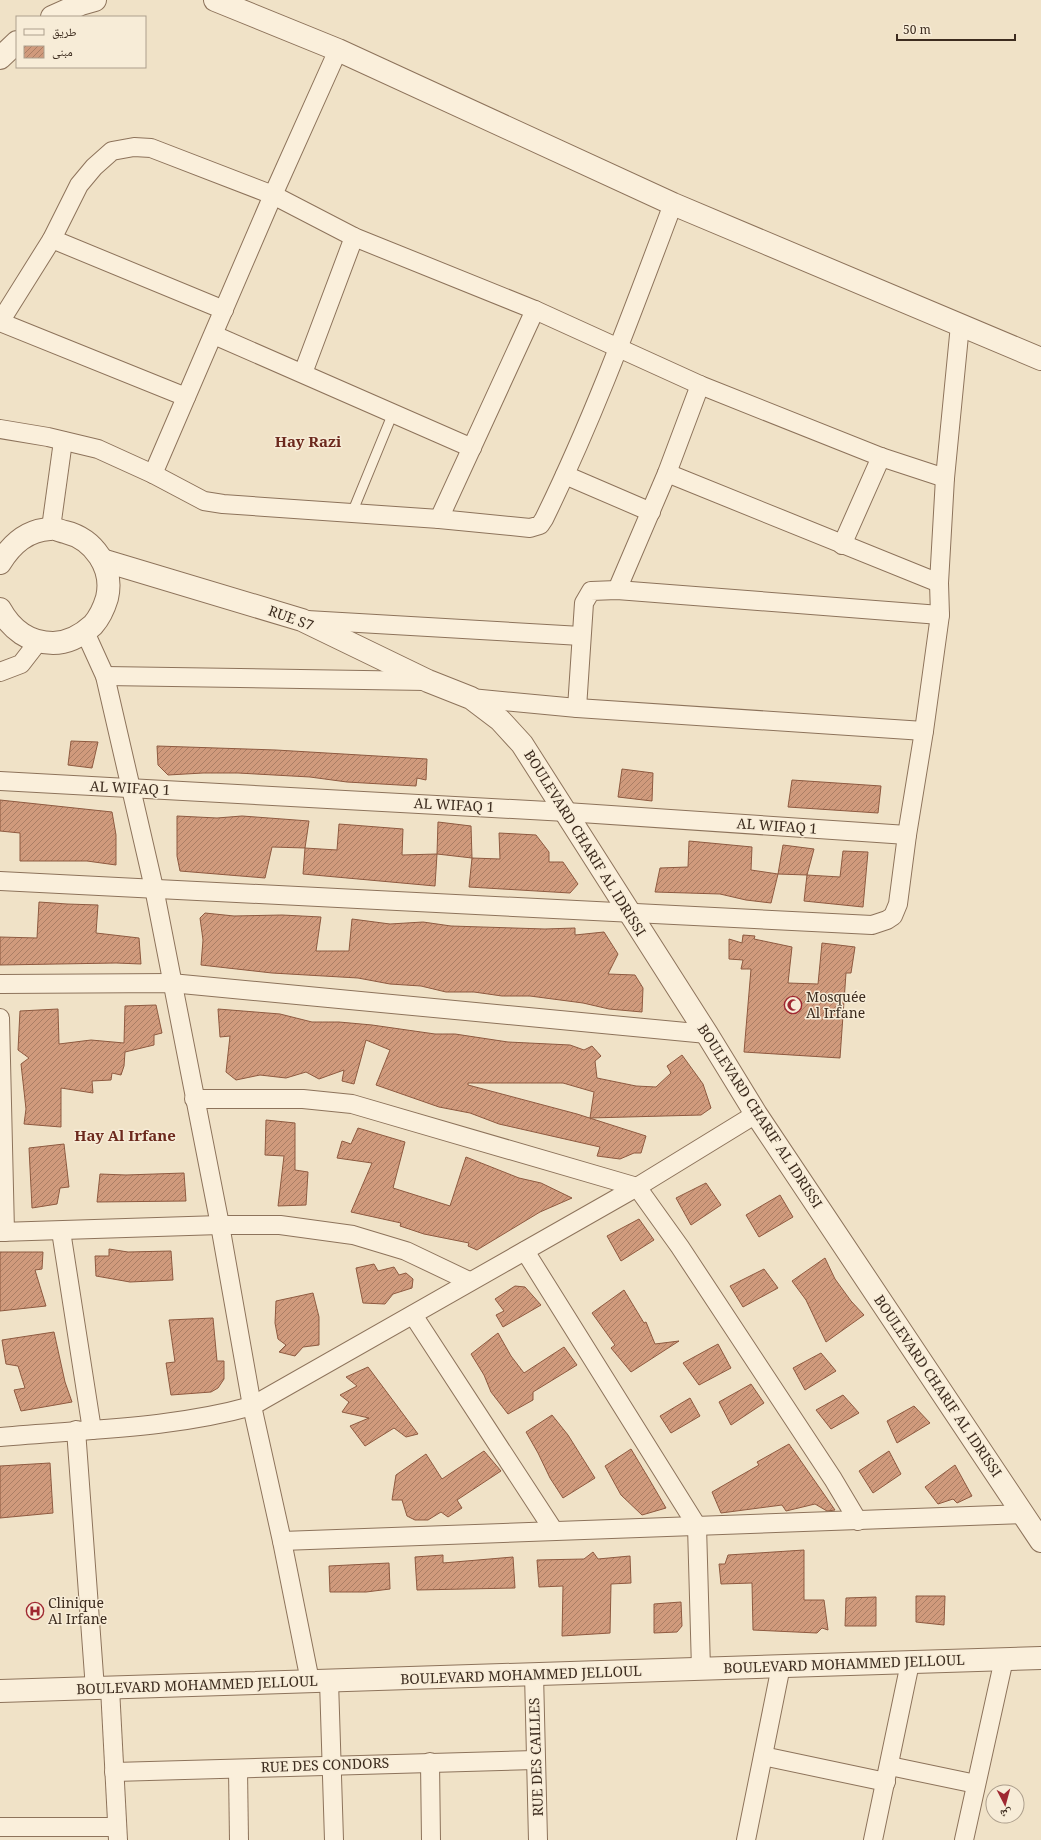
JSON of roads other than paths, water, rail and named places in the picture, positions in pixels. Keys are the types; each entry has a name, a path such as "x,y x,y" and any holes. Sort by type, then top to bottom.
{"street":[{"path":"54,16 81,4 95,0"},
{"path":"215,0 338,50 673,204 1041,359"},
{"path":"0,58 16,43"},
{"path":"153,474 273,195 338,50"},
{"path":"186,397 0,322 52,239 79,185 94,167 112,151 134,147 151,148 273,195 354,237 535,310 700,385 880,457 945,478"},
{"path":"0,429 98,449 153,474 204,501 223,504 439,519 530,528 540,525 565,476 618,348 673,204"},
{"path":"303,373 354,237"},
{"path":"52,239 224,310"},
{"path":"439,519 535,310"},
{"path":"0,881 872,924 887,920 893,916 898,904 940,615 939,583 945,478 960,325"},
{"path":"214,335 472,448"},
{"path":"616,590 667,473 700,385"},
{"path":"51,528 63,441"},
{"path":"842,545 880,457"},
{"path":"667,473 939,583"},
{"path":"565,476 651,512"},
{"path":"0,563 7,550 22,538 51,528 75,535 91,545 102,560 108,575 109,591 105,607 97,621 85,632 70,640 54,643 38,642 20,634 6,621 0,609"},
{"name":"RUE S7","path":"102,560 302,620 428,681 471,698"},
{"path":"577,708 584,603 591,591 616,590 940,615"},
{"path":"302,620 581,636"},
{"path":"85,632 105,676 132,787 154,888 171,983 220,1225 252,1406 282,1541 319,1681 333,1765 334,1840"},
{"path":"0,672 21,664 38,642"},
{"path":"105,676 428,681"},
{"path":"471,698 577,708 924,731"},
{"name":"BOULEVARD CHARIF AL IDRISSI","path":"471,698 500,720 522,744 707,1034 756,1114 1041,1541"},
{"name":"AL WIFAQ 1","path":"0,781 132,787 566,812 907,835"},
{"path":"0,984 171,983 707,1034"},
{"path":"0,1018 2,1232 220,1225 280,1225 353,1235 406,1251 469,1281"},
{"path":"194,1098 303,1099 352,1104 637,1187 680,1247 833,1479 858,1520"},
{"path":"0,1437 165,1424 223,1414 252,1406 323,1364 413,1315 469,1281 637,1187 756,1114"},
{"path":"0,1827 117,1833 114,1772 102,1688 84,1430 61,1231"},
{"path":"525,1251 697,1526 701,1669"},
{"path":"413,1315 554,1531"},
{"path":"282,1541 1024,1514"},
{"name":"BOULEVARD MOHAMMED JELLOUL","path":"0,1691 1041,1658"},
{"path":"964,1840 1004,1659"},
{"path":"874,1840 910,1663"},
{"path":"746,1840 781,1666"},
{"name":"RUE DES CAILLES","path":"534,1674 538,1840"},
{"path":"763,1756 888,1774 976,1784"},
{"name":"RUE DES CONDORS","path":"114,1772 535,1760"},
{"path":"430,1762 431,1840"},
{"path":"238,1768 239,1840"}],"lane":[{"path":"352,513 393,413"}],"place":[{"name":"Mosquée Al Irfane","path":"793,1005"},
{"name":"Clinique Al Irfane","path":"35,1611"}],"district":[{"name":"Hay Razi","path":"308,442"},
{"name":"Hay Al Irfane","path":"125,1136"}]}
